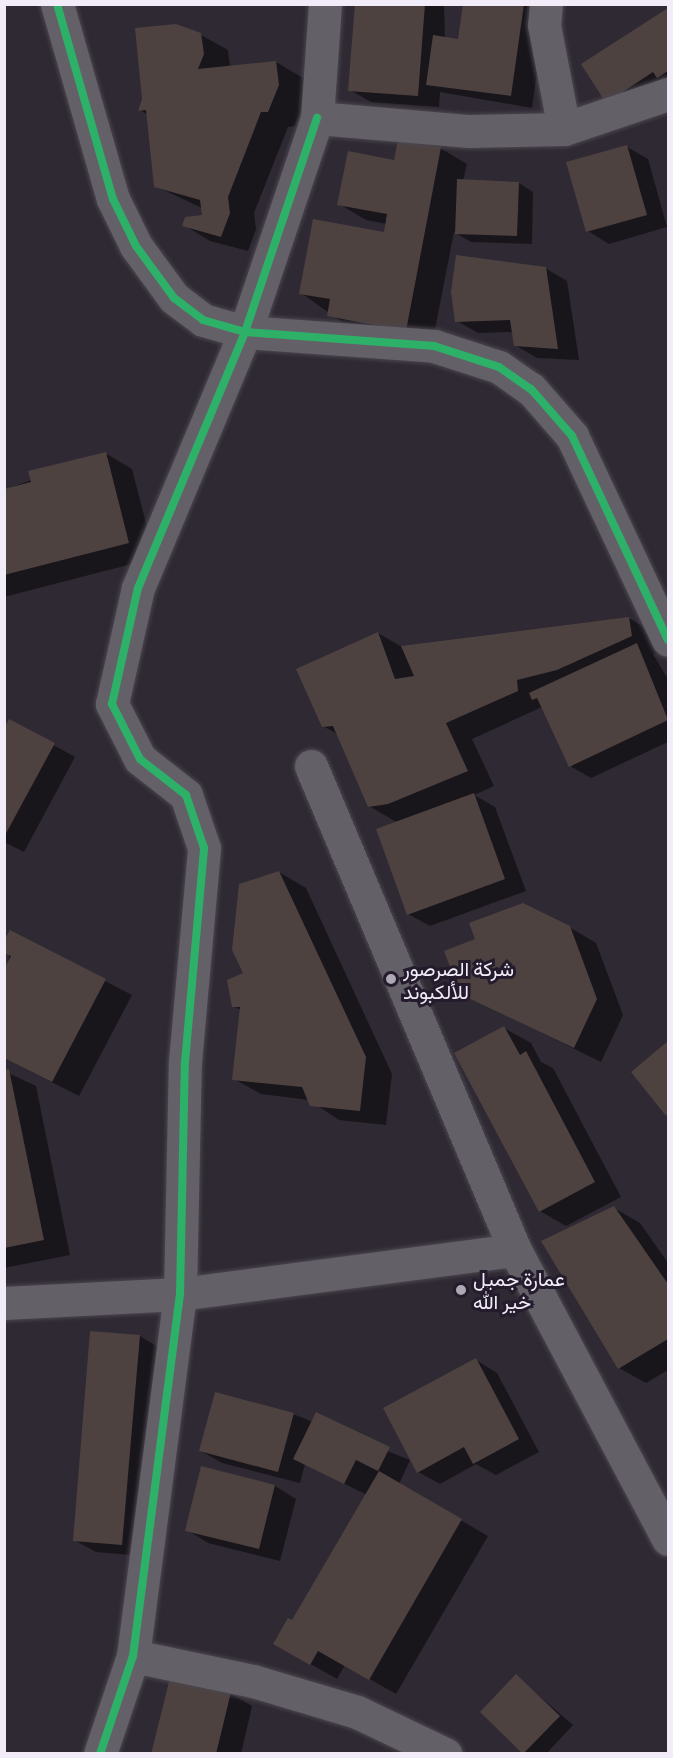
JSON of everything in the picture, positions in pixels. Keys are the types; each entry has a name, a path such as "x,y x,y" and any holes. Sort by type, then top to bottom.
{"street":[{"path":"57,4 113,199 136,246 174,297 203,320 245,332 434,346 499,367 531,389 572,436 669,640"},
{"path":"100,1754 133,1656 180,1293 184,1062 204,848 186,795 140,759 112,704 138,588 245,332 316,118 325,4"},
{"path":"546,4 544,25 564,129"},
{"path":"316,118 469,131 564,129 669,94"},
{"path":"311,766 515,1250 669,1539"},
{"path":"4,1303 180,1293 515,1250"},
{"path":"133,1656 253,1680 357,1712 444,1754"}],"building":[{"path":"355,4 425,4 418,96 348,91"},
{"path":"463,4 524,4 511,96 426,85 433,35 458,39"},
{"path":"668,8 668,71 657,78 653,72 606,103 581,64"},
{"path":"176,24 201,33 204,54 198,69 276,61 279,85 268,112 261,112 228,197 230,213 221,237 182,226 185,217 202,215 200,200 154,187 146,110 138,111 142,99 135,28"},
{"path":"398,139 441,147 406,331 327,316 330,299 299,294 313,219 384,232 387,214 337,205 348,151 394,160"},
{"path":"627,145 647,215 586,232 566,162"},
{"path":"457,179 519,182 517,236 455,234"},
{"path":"456,255 546,267 558,349 514,346 510,320 455,322 451,292"},
{"path":"106,452 129,543 4,575 4,489 31,482 28,471"},
{"path":"629,617 632,636 557,670 517,680 518,691 446,723 468,771 388,804 368,807 333,726 322,727 296,669 378,632 395,679 414,676 401,646"},
{"path":"637,643 668,720 569,767 537,698 532,700 529,693"},
{"path":"9,719 55,743 4,837 4,728"},
{"path":"474,793 505,879 407,915 376,829"},
{"path":"279,871 366,1057 360,1111 310,1106 302,1087 232,1080 240,1007 232,1007 227,980 243,973 232,950 239,884"},
{"path":"523,903 570,926 597,999 574,1048 460,994 444,951 475,939 469,923"},
{"path":"10,930 106,979 52,1082 4,1058 4,969 11,956 4,953 4,940"},
{"path":"504,1026 520,1055 526,1051 595,1182 539,1212 454,1053"},
{"path":"668,1041 668,1113 666,1116 631,1072"},
{"path":"9,1069 44,1240 4,1248 4,1070"},
{"path":"614,1206 668,1284 668,1339 618,1369 541,1241"},
{"path":"90,1331 140,1335 122,1545 73,1541"},
{"path":"476,1358 519,1439 473,1464 464,1447 417,1473 383,1408"},
{"path":"215,1392 294,1413 278,1472 199,1451"},
{"path":"316,1412 390,1447 378,1471 356,1460 344,1484 293,1459"},
{"path":"201,1466 275,1485 259,1549 185,1531"},
{"path":"379,1471 462,1519 369,1680 318,1651 310,1665 273,1644 288,1618 292,1620"},
{"path":"516,1674 560,1716 523,1754 480,1712"},
{"path":"170,1678 231,1692 216,1754 151,1754"}],"cycle path":[{"path":"57,4 113,199 136,246 174,298 203,320 245,332 434,346 499,367 531,389 572,436 668,640"},
{"path":"100,1754 133,1656 180,1294 185,1062 204,848 186,795 140,759 112,704 138,588 245,332 317,118"}],"place":[{"name":"شركة الصرصور للألكبوند","path":"391,979"},
{"name":"عمارة جميل خير الله","path":"461,1290"}]}
